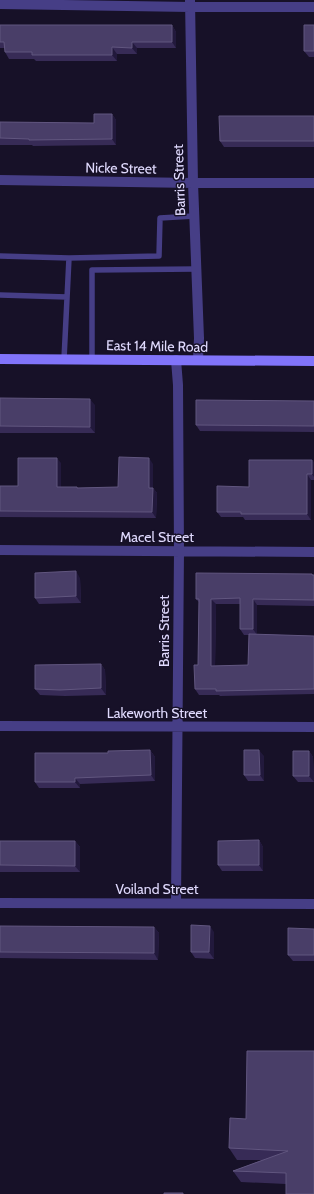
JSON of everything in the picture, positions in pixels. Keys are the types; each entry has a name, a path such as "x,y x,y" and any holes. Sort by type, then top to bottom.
{"main road":[{"name":"East 14 Mile Road","path":"0,359 314,361"}],"street":[{"path":"0,4 190,4 314,7"},
{"name":"Barris Street","path":"190,4 193,183 199,338 198,360"},
{"name":"Nicke Street","path":"0,180 314,183"},
{"name":"Barris Street","path":"176,360 178,385 179,551 176,903"},
{"name":"Macel Street","path":"0,550 314,552"},
{"name":"Lakeworth Street","path":"0,726 314,727"},
{"name":"Voiland Street","path":"0,902 314,904"}],"lane":[{"path":"0,256 69,258 159,256 160,218 194,216"},
{"path":"64,359 69,258"},
{"path":"92,359 92,270 196,270"},
{"path":"0,295 67,297"}],"building":[{"path":"0,25 172,25 172,42 132,42 132,48 112,47 112,55 32,55 32,52 5,52 4,42 0,42"},
{"path":"304,25 314,25 314,51 304,51"},
{"path":"94,114 112,114 112,139 29,140 0,138 0,122 94,123"},
{"path":"219,116 314,116 314,141 220,141"},
{"path":"0,398 90,399 90,427 0,426"},
{"path":"196,400 314,401 314,426 196,425"},
{"path":"119,457 149,458 149,488 153,488 152,512 0,511 0,486 18,486 18,458 57,458 57,487 77,488 118,487"},
{"path":"249,460 312,460 312,474 307,474 307,514 241,514 241,512 217,512 217,486 249,487"},
{"path":"76,571 76,596 35,598 35,573"},
{"path":"196,573 314,575 314,600 253,599 253,629 240,629 240,598 211,599 211,666 248,665 249,634 314,636 314,689 216,691 216,689 195,689 194,665 198,665 199,599 196,599"},
{"path":"101,664 101,688 60,690 35,689 35,665"},
{"path":"150,750 151,775 75,778 75,782 35,782 35,753 108,753 108,751"},
{"path":"244,750 259,750 260,775 244,775"},
{"path":"293,751 309,751 309,776 293,776"},
{"path":"259,840 259,865 218,865 218,841"},
{"path":"0,841 75,841 75,866 0,865"},
{"path":"191,925 210,926 209,952 191,952"},
{"path":"0,926 154,927 154,953 0,952"},
{"path":"288,928 314,929 314,955 288,955"},
{"path":"247,1051 314,1051 314,1194 286,1194 286,1173 233,1171 288,1151 229,1148 230,1118 246,1119"},
{"path":"183,1193 183,1194 164,1194"}]}
